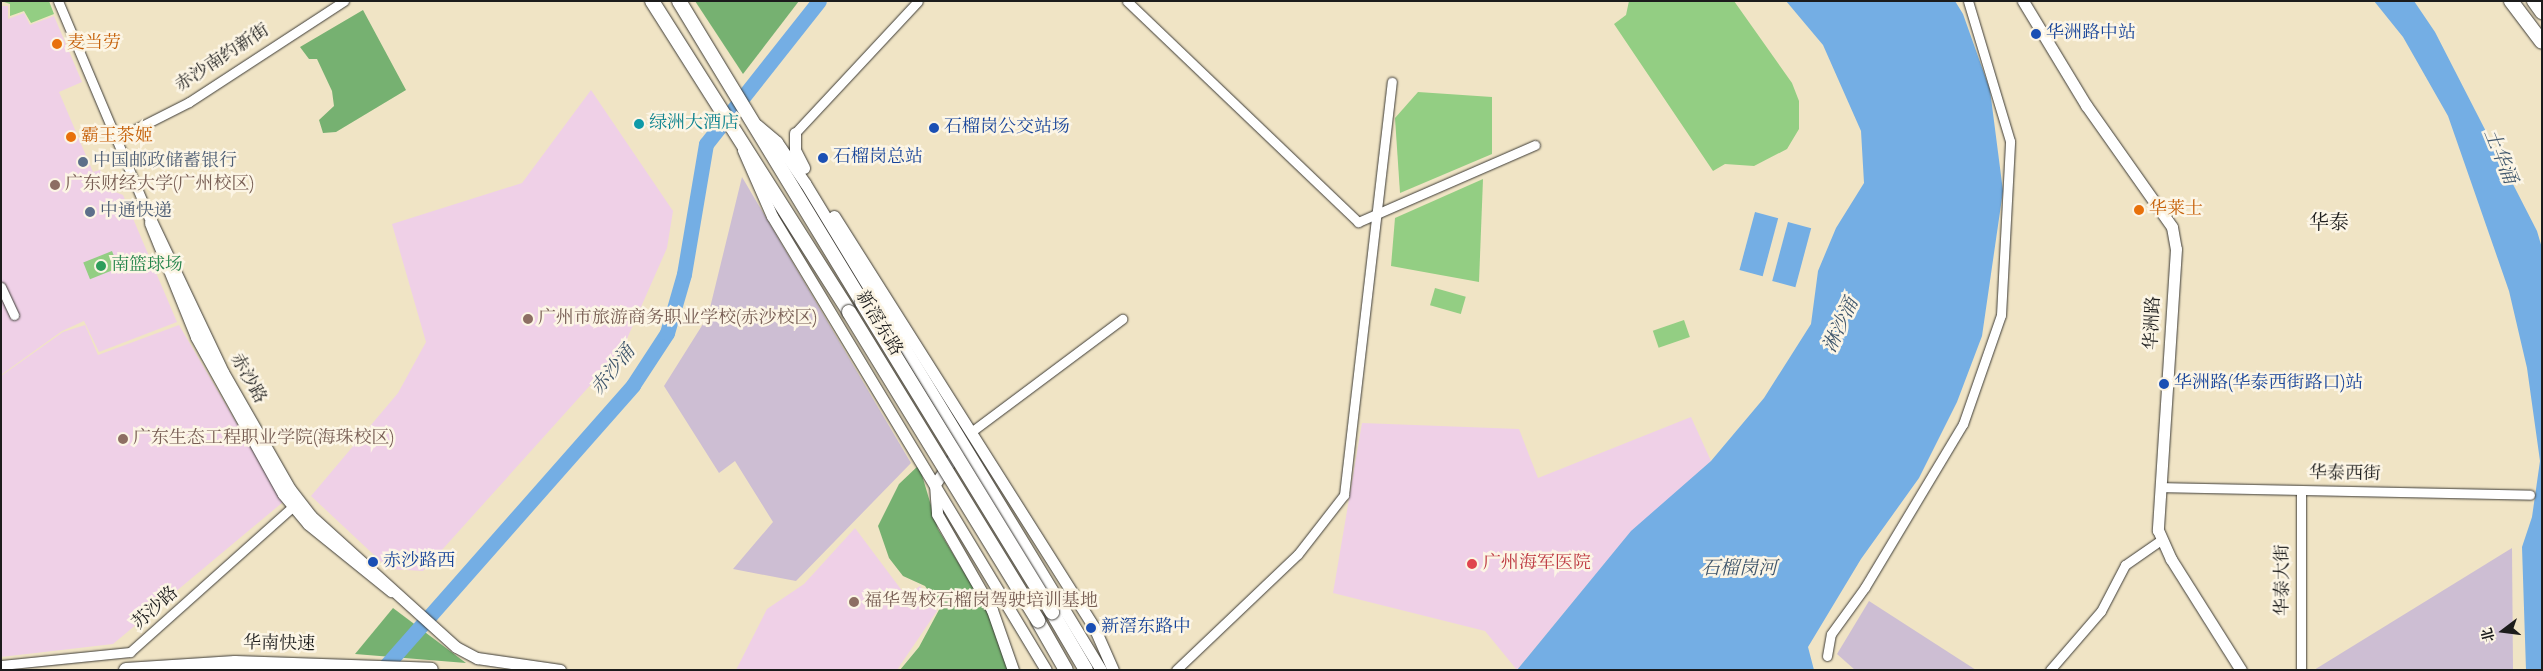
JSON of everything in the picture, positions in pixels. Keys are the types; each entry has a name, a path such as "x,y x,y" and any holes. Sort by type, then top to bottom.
{"highway":[{"name":"新滘东路","path":"652,1 709,94 849,312 1066,670"},
{"name":"新滘东路","path":"679,1 1086,670"},
{"path":"2511,1 2542,42"},
{"path":"2534,1 2542,12"},
{"name":"华南快速","path":"126,670 235,663 364,666 431,670"}],"main road":[{"name":"华洲路","path":"2023,1 2086,105 2172,227 2176,249 2160,487 2161,540"},
{"path":"754,122 777,142 952,422 968,437 987,478 1101,670"},
{"path":"777,142 795,133 798,159 968,437 1098,632 1113,670"},
{"path":"740,142 751,177 772,216 953,513 1046,670"},
{"name":"赤沙路","path":"147,212 223,372 295,504 429,625 478,658 560,670"},
{"path":"916,452 932,459 944,457 954,441 952,422"},
{"path":"968,437 935,484 937,514 992,610 1014,670"},
{"path":"953,513 947,494 950,480 963,473 987,478"},
{"path":"2161,540 2241,670"}],"street":[{"name":"赤沙路","path":"58,1 147,212"},
{"name":"赤沙南约新街","path":"116,138 189,102 344,1"},
{"path":"795,133 918,1"},
{"path":"1127,1 1358,222 1535,145"},
{"path":"1827,656 1830,634 1865,587 1963,424 2001,315 2010,141 1968,1"},
{"path":"1176,670 1298,554 1344,494 1374,215 1392,82"},
{"path":"1,286 14,315"},
{"path":"968,437 1122,320"},
{"name":"华泰西街","path":"2160,487 2530,495"},
{"name":"华泰大街","path":"2301,490 2301,670"},
{"name":"苏沙路","path":"1,665 130,652 295,504"},
{"path":"2050,670 2101,611 2125,566 2161,540"}],"shaded area":[{"name":"广东财经大学(广州校区)","path":"1,6 8,6 8,19 24,13 30,25 54,16 82,82 59,92 93,172 100,170 113,191 123,195 177,322 99,352 84,321 62,331 1,375"},
{"name":"广州市旅游商务职业学校(赤沙校区)","path":"591,90 673,211 667,248 622,350 423,571 389,569 311,496 398,393 426,342 392,224 522,183"},
{"path":"742,177 911,463 796,581 733,569 773,522 735,461 719,473 664,386 708,316"},
{"name":"广东生态工程职业学院(海珠校区)","path":"85,325 98,355 179,325 283,502 113,644 1,657 1,376 63,332"},
{"name":"广州海军医院","path":"1691,417 1711,461 1629,534 1517,670 1485,631 1333,593 1362,423 1519,429 1538,478"},
{"name":"福华驾校石榴岗驾驶培训基地","path":"855,528 906,596 920,586 937,611 897,670 736,670 767,609 804,584"},
{"path":"2512,548 2513,670 2314,670"},
{"path":"1869,601 1976,670 1855,670 1837,654"}],"green space":[{"path":"1,1 49,1 54,14 31,23 24,11 10,16 10,4"},
{"path":"695,1 799,1 743,74"},
{"path":"1629,1 1734,1 1792,83 1799,101 1799,129 1787,149 1754,166 1725,164 1713,171 1614,24 1626,15"},
{"path":"363,10 406,90 336,132 323,133 319,120 334,106 332,91 317,59 309,59 300,47"},
{"path":"1418,92 1492,97 1492,154 1400,193 1395,118"},
{"path":"1483,179 1479,282 1391,266 1395,218"},
{"name":"南篮球场","path":"112,251 119,268 90,279 83,263"},
{"path":"1435,288 1466,297 1461,314 1430,305"},
{"path":"1684,320 1690,337 1659,348 1653,331"},
{"path":"919,465 938,529 988,612 1008,670 900,670 919,647 940,608 925,586 903,576 889,558 878,526 899,484"},
{"path":"393,608 466,663 355,654"}],"water":[{"name":"石榴岗河","path":"1786,1 1955,1 1963,14 1990,90 2003,191 1982,336 1957,402 1919,478 1861,559 1808,647 1814,670 1517,670 1631,531 1711,461 1764,398 1811,324 1818,271 1836,228 1864,183 1861,131 1823,45"},
{"name":"土华涌","path":"2374,1 2414,1 2435,32 2537,231 2542,248 2542,670 2526,670 2522,547 2532,517 2540,461 2527,368 2509,291 2448,116 2403,37"},
{"path":"1755,212 1778,218 1763,276 1739,270"},
{"path":"1788,222 1811,228 1795,287 1772,281"}],"waterway":[{"name":"赤沙涌","path":"382,670 633,385 667,333 684,274 706,144 819,1"}],"place":[{"name":"华洲路中站","path":"2036,34"},
{"name":"麦当劳","path":"57,44"},
{"name":"绿洲大酒店","path":"639,124"},
{"name":"石榴岗公交站场","path":"934,128"},
{"name":"霸王茶姬","path":"71,137"},
{"name":"石榴岗总站","path":"823,158"},
{"name":"中国邮政储蓄银行","path":"83,162"},
{"name":"广东财经大学(广州校区)","path":"55,185"},
{"name":"华莱士","path":"2139,210"},
{"name":"中通快递","path":"90,212"},
{"name":"南篮球场","path":"101,266"},
{"name":"广州市旅游商务职业学校(赤沙校区)","path":"528,319"},
{"name":"华洲路(华泰西街路口)站","path":"2164,384"},
{"name":"广东生态工程职业学院(海珠校区)","path":"123,439"},
{"name":"赤沙路西","path":"373,562"},
{"name":"广州海军医院","path":"1472,564"},
{"name":"福华驾校石榴岗驾驶培训基地","path":"854,602"},
{"name":"新滘东路中","path":"1091,628"}],"district":[{"name":"华泰","path":"2329,223"}],"water label":[{"name":"淋沙涌","path":"1842,326"}]}
